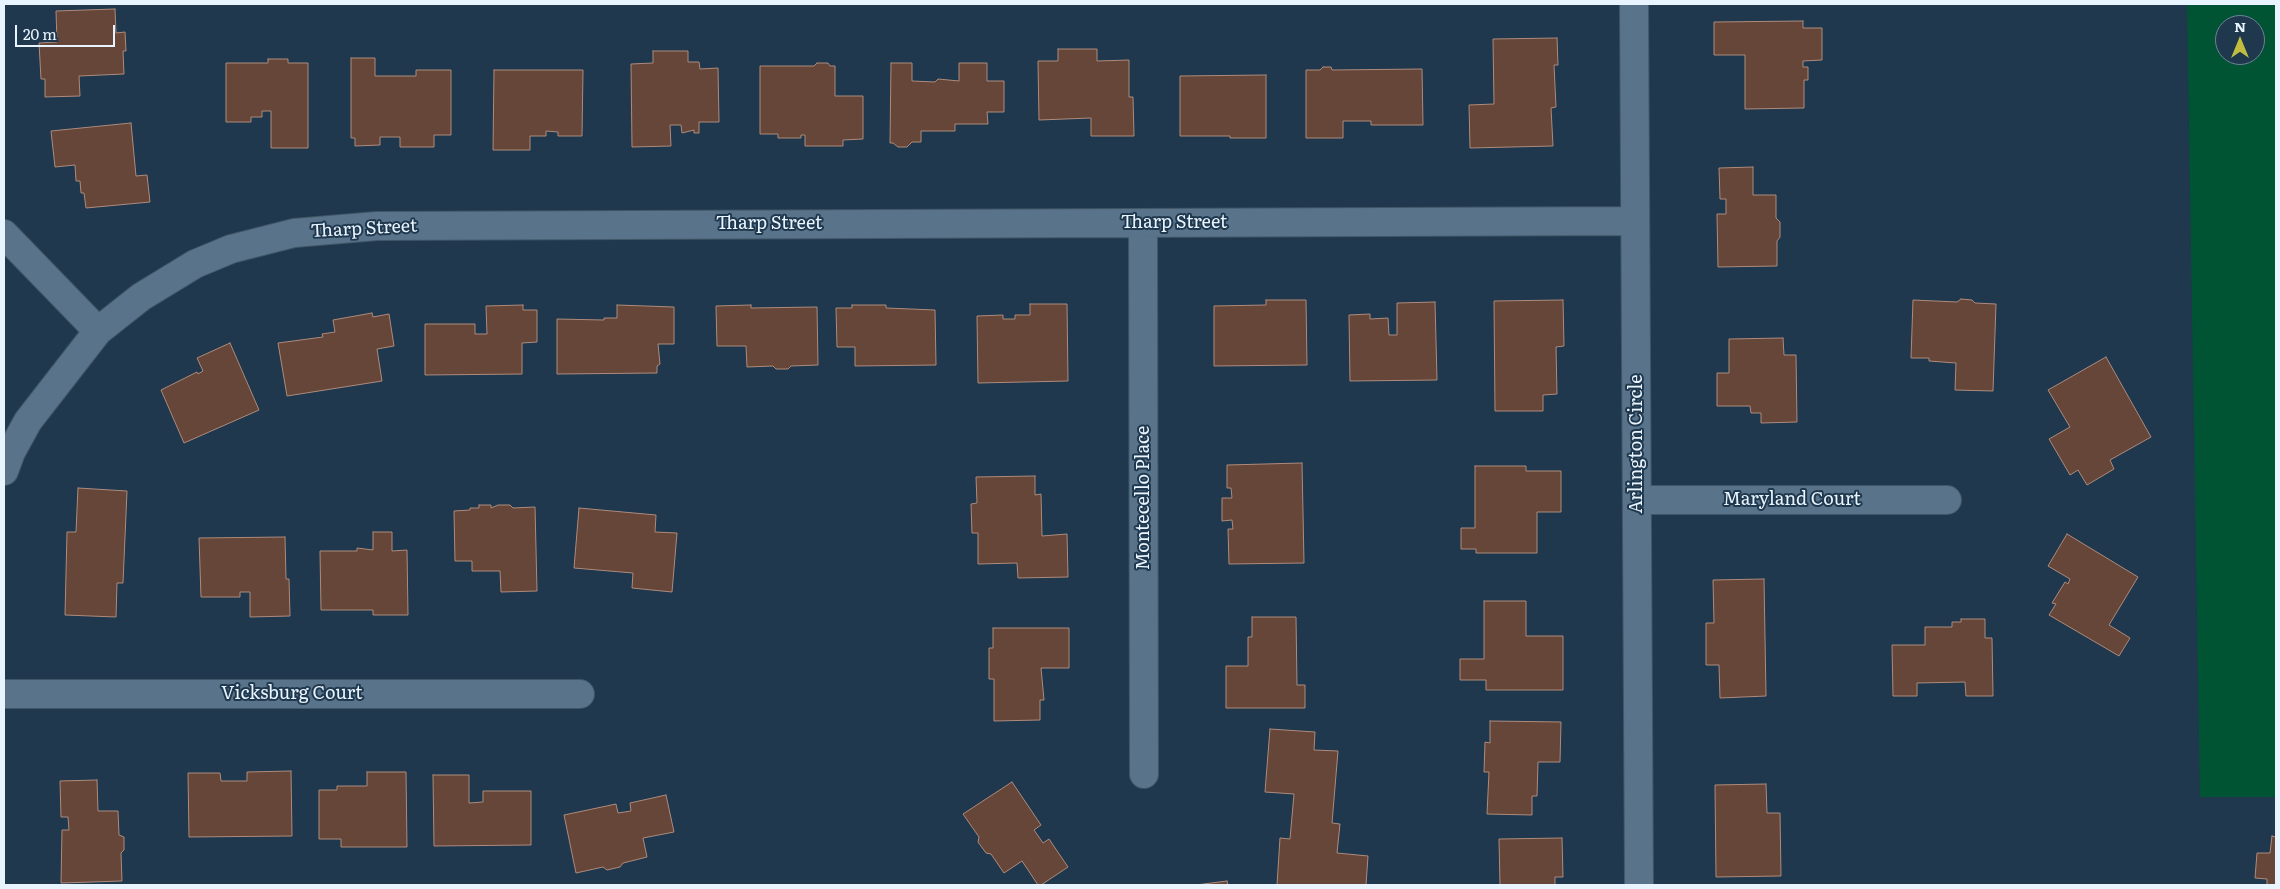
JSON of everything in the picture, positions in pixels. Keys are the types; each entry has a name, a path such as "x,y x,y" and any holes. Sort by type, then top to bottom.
{"street":[{"name":"Arlington Circle","path":"1634,4 1639,885"},
{"name":"Tharp Street","path":"4,471 11,452 28,421 98,331 140,297 195,264 231,249 294,233 333,228 377,226 1636,221"},
{"name":"Montecello Place","path":"1143,223 1144,774"},
{"path":"4,234 98,331"},
{"name":"Maryland Court","path":"1637,500 1947,500"},
{"name":"Vicksburg Court","path":"4,694 580,694"}],"green space":[{"path":"2187,4 2276,4 2276,797 2200,797"}],"building":[{"path":"115,9 116,33 125,32 126,51 123,51 124,74 79,76 80,96 45,97 45,79 41,79 39,43 57,42 56,11"},
{"path":"1803,21 1803,28 1822,28 1822,60 1803,61 1803,67 1808,67 1808,80 1804,80 1804,108 1745,109 1745,55 1714,55 1714,22"},
{"path":"1557,38 1558,65 1554,65 1556,107 1551,108 1553,146 1470,148 1469,105 1494,104 1493,39"},
{"path":"1058,49 1097,49 1097,61 1129,60 1129,97 1133,97 1134,136 1091,136 1091,118 1039,120 1038,61 1058,61"},
{"path":"653,51 688,51 688,62 699,62 700,69 718,68 719,122 699,122 699,133 694,133 694,130 682,133 681,125 670,125 671,146 632,147 631,64 653,63"},
{"path":"351,58 375,58 375,76 416,76 416,70 451,70 451,135 434,135 434,147 400,147 400,137 380,137 380,145 355,146 355,138 351,138"},
{"path":"268,59 288,59 288,63 308,63 308,148 271,148 271,111 262,111 262,117 251,117 251,122 226,122 226,63 268,63"},
{"path":"817,63 828,63 830,66 835,66 835,96 863,96 863,139 843,140 843,146 805,146 805,135 801,135 801,138 778,138 778,134 760,134 760,66 814,66"},
{"path":"891,63 912,63 912,81 935,82 938,79 959,81 959,63 987,63 987,81 1004,81 1004,112 987,112 988,124 955,124 955,131 921,131 921,142 912,142 907,147 898,147 890,143"},
{"path":"1323,67 1331,67 1332,70 1422,69 1423,125 1371,125 1371,121 1343,121 1343,138 1306,138 1306,70 1320,70"},
{"path":"494,70 583,70 582,136 558,136 558,132 546,131 546,136 530,136 530,150 493,150"},
{"path":"1266,75 1266,138 1180,136 1180,76"},
{"path":"131,123 136,176 147,175 150,202 86,208 84,193 81,193 80,181 76,181 75,165 55,167 51,131"},
{"path":"1753,167 1753,195 1776,195 1776,218 1780,222 1780,237 1777,241 1777,266 1718,267 1717,214 1726,214 1726,199 1720,199 1719,168"},
{"path":"1961,299 1972,300 1975,303 1996,304 1993,391 1955,390 1956,363 1929,361 1929,358 1911,358 1913,300 1957,302"},
{"path":"1266,300 1306,300 1307,365 1214,366 1214,306 1266,305"},
{"path":"1563,300 1564,346 1556,347 1557,394 1543,395 1543,411 1495,411 1494,301"},
{"path":"1435,302 1437,380 1350,381 1349,315 1370,314 1370,319 1388,318 1389,335 1397,335 1397,303"},
{"path":"1030,304 1067,304 1068,381 978,383 977,316 1003,315 1003,319 1015,319 1015,315 1030,315"},
{"path":"523,305 523,310 537,310 537,342 522,343 522,374 425,375 425,324 475,324 475,334 487,334 486,306"},
{"path":"617,305 674,307 674,344 658,344 660,364 657,366 657,373 557,374 557,319 604,320 604,318 617,318"},
{"path":"751,305 751,308 817,307 818,365 791,366 788,369 776,369 773,366 747,367 746,346 717,346 716,306"},
{"path":"852,305 886,305 886,308 935,310 936,365 855,366 855,347 837,347 836,308 852,308"},
{"path":"372,313 373,317 389,314 394,346 377,349 382,381 287,396 278,343 323,337 322,334 335,332 333,320"},
{"path":"1783,338 1784,355 1796,355 1797,422 1761,423 1761,413 1751,413 1750,406 1717,406 1717,373 1729,373 1729,339"},
{"path":"230,343 259,410 184,443 161,390 197,372 198,374 203,371 197,358"},
{"path":"2106,357 2151,437 2110,460 2114,469 2087,485 2078,470 2070,475 2049,439 2070,427 2048,390"},
{"path":"1302,463 1304,563 1229,564 1228,529 1233,529 1232,520 1222,521 1222,498 1232,498 1231,488 1227,488 1227,465"},
{"path":"1475,466 1526,466 1526,471 1561,471 1561,512 1537,512 1537,553 1476,553 1476,549 1461,549 1461,528 1475,528"},
{"path":"1035,476 1035,495 1041,494 1042,536 1067,534 1068,577 1018,578 1017,563 978,564 978,533 972,533 971,504 977,503 976,477"},
{"path":"78,488 127,491 123,583 117,583 116,617 65,615 67,532 76,532"},
{"path":"479,505 491,505 491,508 498,505 510,505 513,508 535,507 537,591 501,592 500,571 472,571 472,561 455,561 454,511 479,508"},
{"path":"579,508 656,515 655,532 677,533 672,592 632,588 633,573 574,568"},
{"path":"373,532 392,532 392,551 407,550 408,615 373,615 373,610 321,610 320,551 357,551 357,548 373,550"},
{"path":"2067,534 2138,577 2109,625 2130,638 2119,656 2049,615 2056,604 2052,603 2065,582 2068,584 2070,579 2048,566"},
{"path":"285,537 286,579 289,579 290,616 250,617 250,592 240,592 240,597 201,597 199,538"},
{"path":"1764,579 1766,696 1720,698 1719,665 1706,665 1706,623 1714,623 1713,580"},
{"path":"1484,601 1526,601 1526,636 1563,636 1563,690 1486,690 1486,680 1460,680 1460,659 1484,659"},
{"path":"1252,617 1296,617 1297,685 1305,685 1305,708 1226,708 1226,666 1248,666 1248,637 1252,637"},
{"path":"1961,619 1985,619 1985,638 1992,638 1993,696 1966,696 1965,682 1917,683 1917,696 1893,696 1892,645 1925,645 1925,627 1952,627 1952,622 1961,622"},
{"path":"993,628 1069,628 1069,668 1041,668 1044,700 1040,700 1040,720 994,721 994,679 989,679 989,648 993,648"},
{"path":"1490,721 1561,722 1560,762 1538,762 1537,796 1532,796 1532,815 1487,814 1489,772 1484,772 1485,742 1490,743"},
{"path":"1270,729 1315,732 1314,750 1338,751 1332,823 1340,824 1337,853 1368,856 1366,885 1277,885 1280,838 1290,839 1294,794 1265,792"},
{"path":"291,771 292,836 189,837 188,773 220,773 221,781 247,781 247,772"},
{"path":"367,772 406,772 407,847 341,847 341,839 319,839 319,790 337,790 337,786 367,786"},
{"path":"433,775 469,775 469,803 483,802 483,791 531,791 531,845 434,846"},
{"path":"97,780 98,811 118,811 119,835 124,837 124,850 121,853 122,881 61,883 62,830 69,830 68,817 61,817 60,781"},
{"path":"1012,782 1041,825 1034,830 1043,843 1049,839 1068,867 1041,885 1038,885 1022,861 1004,873 991,854 986,853 978,842 979,837 963,814"},
{"path":"1766,784 1767,813 1780,813 1781,876 1716,877 1715,785"},
{"path":"666,795 674,832 643,838 647,857 623,863 620,867 607,870 603,867 576,873 564,815 616,804 618,813 631,811 630,803"},
{"path":"2272,836 2276,837 2276,885 2267,885 2267,879 2255,878 2257,853 2270,853"},
{"path":"1562,838 1563,877 1555,877 1555,885 1500,885 1499,839"},
{"path":"1227,881 1228,885 1196,885"}]}
